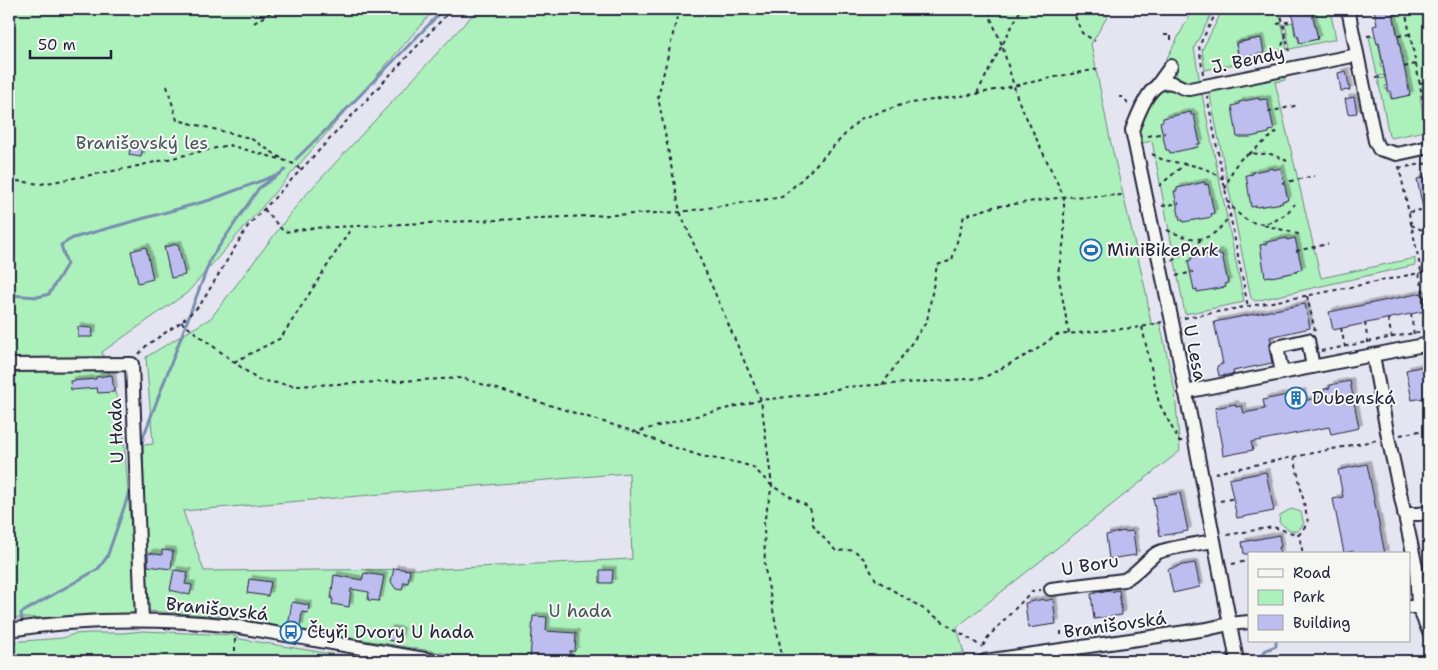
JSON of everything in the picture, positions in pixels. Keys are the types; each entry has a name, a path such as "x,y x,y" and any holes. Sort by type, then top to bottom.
{"street":[{"path":"1348,9 1375,141 1379,149 1396,154 1429,147"},
{"name":"J. Bendy","path":"1154,88 1166,82 1183,89 1190,89 1357,55"},
{"name":"U Lesa","path":"1171,66 1143,104 1132,130 1237,661"},
{"path":"1282,373 1277,347 1308,340 1313,367"},
{"path":"1185,392 1423,346"},
{"path":"1373,356 1416,567 1419,607 1429,632"},
{"name":"U Hada","path":"9,365 132,364 142,620"},
{"path":"1404,514 1429,512"},
{"name":"U Boru","path":"1050,589 1124,580 1134,575 1159,551 1214,540"},
{"name":"Branišovská","path":"9,630 51,624 142,620 234,626 436,661"},
{"name":"Branišovská","path":"985,661 1207,630 1229,624 1248,622"}],"path":[{"path":"254,23 276,9"},
{"path":"147,345 181,322 200,305 248,226 452,9"},
{"path":"679,9 658,97 680,212 761,400 772,486 764,522 765,569 783,661"},
{"path":"987,9 1002,45 1018,100 1064,197 1064,240 1058,273 1070,334"},
{"path":"976,94 1021,9"},
{"path":"1072,9 1082,33 1095,41"},
{"path":"1203,73 1198,46 1218,9"},
{"path":"1280,9 1289,51"},
{"path":"1312,11 1328,9"},
{"path":"1405,9 1429,131"},
{"path":"1277,24 1292,21"},
{"path":"1164,34 1171,35 1171,44"},
{"path":"1398,36 1410,34"},
{"path":"1367,36 1374,35"},
{"path":"1280,53 1286,36"},
{"path":"1404,67 1416,64"},
{"path":"264,209 284,232 312,228 680,212 782,197 860,119 904,104 976,94 1099,69"},
{"path":"1376,78 1385,76"},
{"path":"1425,82 1429,76"},
{"path":"1420,83 1429,81"},
{"path":"167,86 177,120 250,138 283,160"},
{"path":"1206,93 1248,307"},
{"path":"1119,97 1123,97 1129,104"},
{"path":"1268,112 1299,105"},
{"path":"1225,189 1233,170 1240,161 1279,130"},
{"path":"1148,136 1165,133"},
{"path":"9,180 41,184 129,168 229,145 283,160 294,164 301,170"},
{"path":"1249,154 1270,153 1286,161"},
{"path":"1152,154 1163,160 1208,170 1223,179"},
{"path":"1396,154 1429,320 1421,332"},
{"path":"1400,168 1429,163"},
{"path":"1159,186 1185,164"},
{"path":"1282,183 1314,176"},
{"path":"882,385 927,321 937,265 952,260 964,216 993,207 1064,197 1124,195"},
{"path":"1227,201 1247,220 1302,235"},
{"path":"1162,206 1179,203"},
{"path":"1262,224 1287,214 1295,204"},
{"path":"1409,212 1428,209"},
{"path":"1172,261 1202,239 1217,232 1230,215"},
{"path":"1411,225 1429,233"},
{"path":"234,362 281,338 352,226"},
{"path":"1167,230 1179,235 1202,239"},
{"path":"1296,251 1328,244"},
{"path":"1177,320 1429,271"},
{"path":"1176,276 1193,272"},
{"path":"1411,314 1414,334 1423,346"},
{"path":"1388,319 1392,338"},
{"path":"181,322 258,380 296,386 462,378 636,432 701,456 753,467 772,486 809,507 812,514 812,522 836,551 854,550 864,559 876,580 982,647 988,637 1032,591 1050,589"},
{"path":"636,432 761,400 821,393 845,387 983,378 1036,350 1056,335 1142,327 1163,322"},
{"path":"1364,323 1368,343"},
{"path":"1142,327 1159,403 1179,441 1195,441"},
{"path":"1341,328 1345,347"},
{"path":"1319,352 1429,330"},
{"path":"1393,436 1429,429"},
{"path":"1215,473 1384,438"},
{"path":"1294,456 1308,522 1300,535 1303,552"},
{"path":"1220,501 1236,498"},
{"path":"1227,535 1273,527 1300,535"},
{"path":"1232,564 1248,561"},
{"path":"234,626 235,661"},
{"path":"1090,627 1091,632"}],"green space":[{"name":"Branišovský les","path":"9,9 435,9 187,293 102,352 122,414 138,617 9,618"},
{"name":"U hada","path":"478,9 1112,9 1091,44 1110,139 1146,292 1151,324 1160,323 1175,392 1180,451 957,627 964,653 885,661 497,661 219,616 147,611 143,445 153,444 146,357 211,318 301,200","holes":["629,473 632,559 439,569 204,571 183,511"]},
{"path":"1193,9 1214,9 1194,48 1200,83 1186,84 1176,77 1177,67 1166,60"},
{"path":"1223,9 1279,9 1287,49 1264,53 1260,38 1235,42 1240,63 1205,70 1202,50"},
{"path":"1391,9 1429,9 1429,120 1424,95 1420,95 1425,131 1391,138 1389,136 1378,79 1385,78 1387,85 1385,88 1391,99 1410,95 1402,58 1400,58 1400,47 1394,15 1392,15"},
{"path":"1330,10 1336,39 1290,49 1285,24 1293,22 1295,36 1297,36 1299,43 1317,39 1313,13"},
{"path":"1374,36 1377,38 1382,63 1380,63 1381,68 1383,67 1384,75 1379,76 1377,75 1369,37"},
{"path":"1284,74 1285,80 1275,82 1321,278 1415,258 1415,265 1255,301 1251,298 1209,91"},
{"path":"1172,90 1187,96 1202,94 1244,302 1185,314 1152,141 1138,144 1137,124 1149,105 1162,91"},
{"path":"1291,509 1301,512 1304,523 1298,531 1290,530 1279,522 1280,515"},
{"path":"143,631 233,635 240,639 374,661 9,661 9,642 63,638 74,634"}],"building":[{"path":"1291,9 1311,9 1318,39 1300,43 1298,35 1296,36"},
{"path":"1374,9 1392,9 1410,95 1392,99 1390,91 1388,91 1379,43 1377,44 1373,26 1377,25"},
{"path":"1261,38 1264,53 1239,58 1236,43"},
{"path":"1346,71 1350,90 1341,91 1338,73"},
{"path":"1354,97 1357,113 1348,114 1345,99"},
{"path":"1259,98 1259,100 1267,99 1274,130 1250,137 1237,137 1232,106 1239,104 1239,102"},
{"path":"1191,112 1191,115 1194,115 1200,144 1197,144 1198,147 1170,153 1169,150 1166,150 1160,122 1163,121 1163,118"},
{"path":"131,144 143,146 141,157 129,155"},
{"path":"1273,168 1273,170 1281,168 1288,200 1282,201 1283,203 1251,207 1246,175"},
{"path":"1429,177 1429,218 1425,218 1417,179"},
{"path":"1205,182 1205,185 1208,184 1214,213 1211,214 1212,217 1183,222 1183,220 1180,220 1174,191 1177,191 1177,188"},
{"path":"1287,238 1287,240 1295,238 1302,269 1297,272 1265,277 1260,245"},
{"path":"178,244 185,275 171,278 164,247"},
{"path":"146,247 153,279 138,283 131,251"},
{"path":"1219,252 1219,255 1222,254 1228,283 1225,284 1226,287 1197,292 1197,289 1194,290 1188,261 1191,258"},
{"path":"1422,293 1425,311 1333,330 1329,312"},
{"path":"1305,304 1310,328 1270,337 1269,348 1272,363 1233,371 1234,374 1219,376 1217,366 1223,364 1214,322"},
{"path":"78,327 93,328 92,337 78,337"},
{"path":"1429,365 1429,397 1412,400 1406,370"},
{"path":"112,375 114,392 98,393 97,388 71,390 70,381 96,379 96,377"},
{"path":"1350,381 1359,428 1331,434 1329,427 1251,442 1253,450 1223,456 1215,408 1235,404 1236,407 1242,406 1244,413 1265,409 1263,400 1302,392 1304,401 1325,396 1324,389 1330,388 1330,385"},
{"path":"1367,464 1385,552 1344,552 1333,499 1343,497 1338,470"},
{"path":"1266,472 1274,511 1237,518 1229,479"},
{"path":"1180,493 1188,531 1160,536 1153,498"},
{"path":"1133,531 1136,555 1109,559 1106,535"},
{"path":"1279,535 1281,547 1279,547 1280,552 1248,552 1248,554 1244,554 1242,542"},
{"path":"162,550 173,551 171,569 148,566 148,553 162,555"},
{"path":"1195,563 1200,587 1173,593 1168,569"},
{"path":"394,568 410,570 408,583 404,582 402,590 396,589 391,582"},
{"path":"174,570 188,572 185,584 192,585 190,595 170,590"},
{"path":"600,570 613,570 612,583 600,583"},
{"path":"364,573 384,576 379,601 368,600 369,592 351,589 349,607 332,604 334,575 362,580"},
{"path":"249,579 271,582 268,596 247,593"},
{"path":"1109,590 1110,592 1119,590 1122,615 1094,619 1091,594"},
{"path":"1044,599 1044,601 1053,599 1056,624 1028,628 1025,603"},
{"path":"292,602 309,605 308,613 302,612 300,628 288,626"},
{"path":"533,616 547,617 546,631 576,633 575,651 570,651 570,656 552,656 551,661 530,660"},
{"path":"389,629 401,631 399,642 388,640"}],"waterway":[{"path":"296,159 444,9"},
{"path":"141,447 211,258 259,188 285,170"},
{"path":"9,295 38,297 49,294 67,264 61,245 73,238 210,200 274,176"},
{"path":"23,626 21,613 98,569 107,557 131,484"},
{"path":"1258,661 1266,650 1276,646 1276,642"}],"place":[{"name":"MiniBikePark","path":"1091,250"},
{"name":"Dubenská","path":"1296,398"},
{"name":"Čtyři Dvory U hada","path":"291,632"}]}
